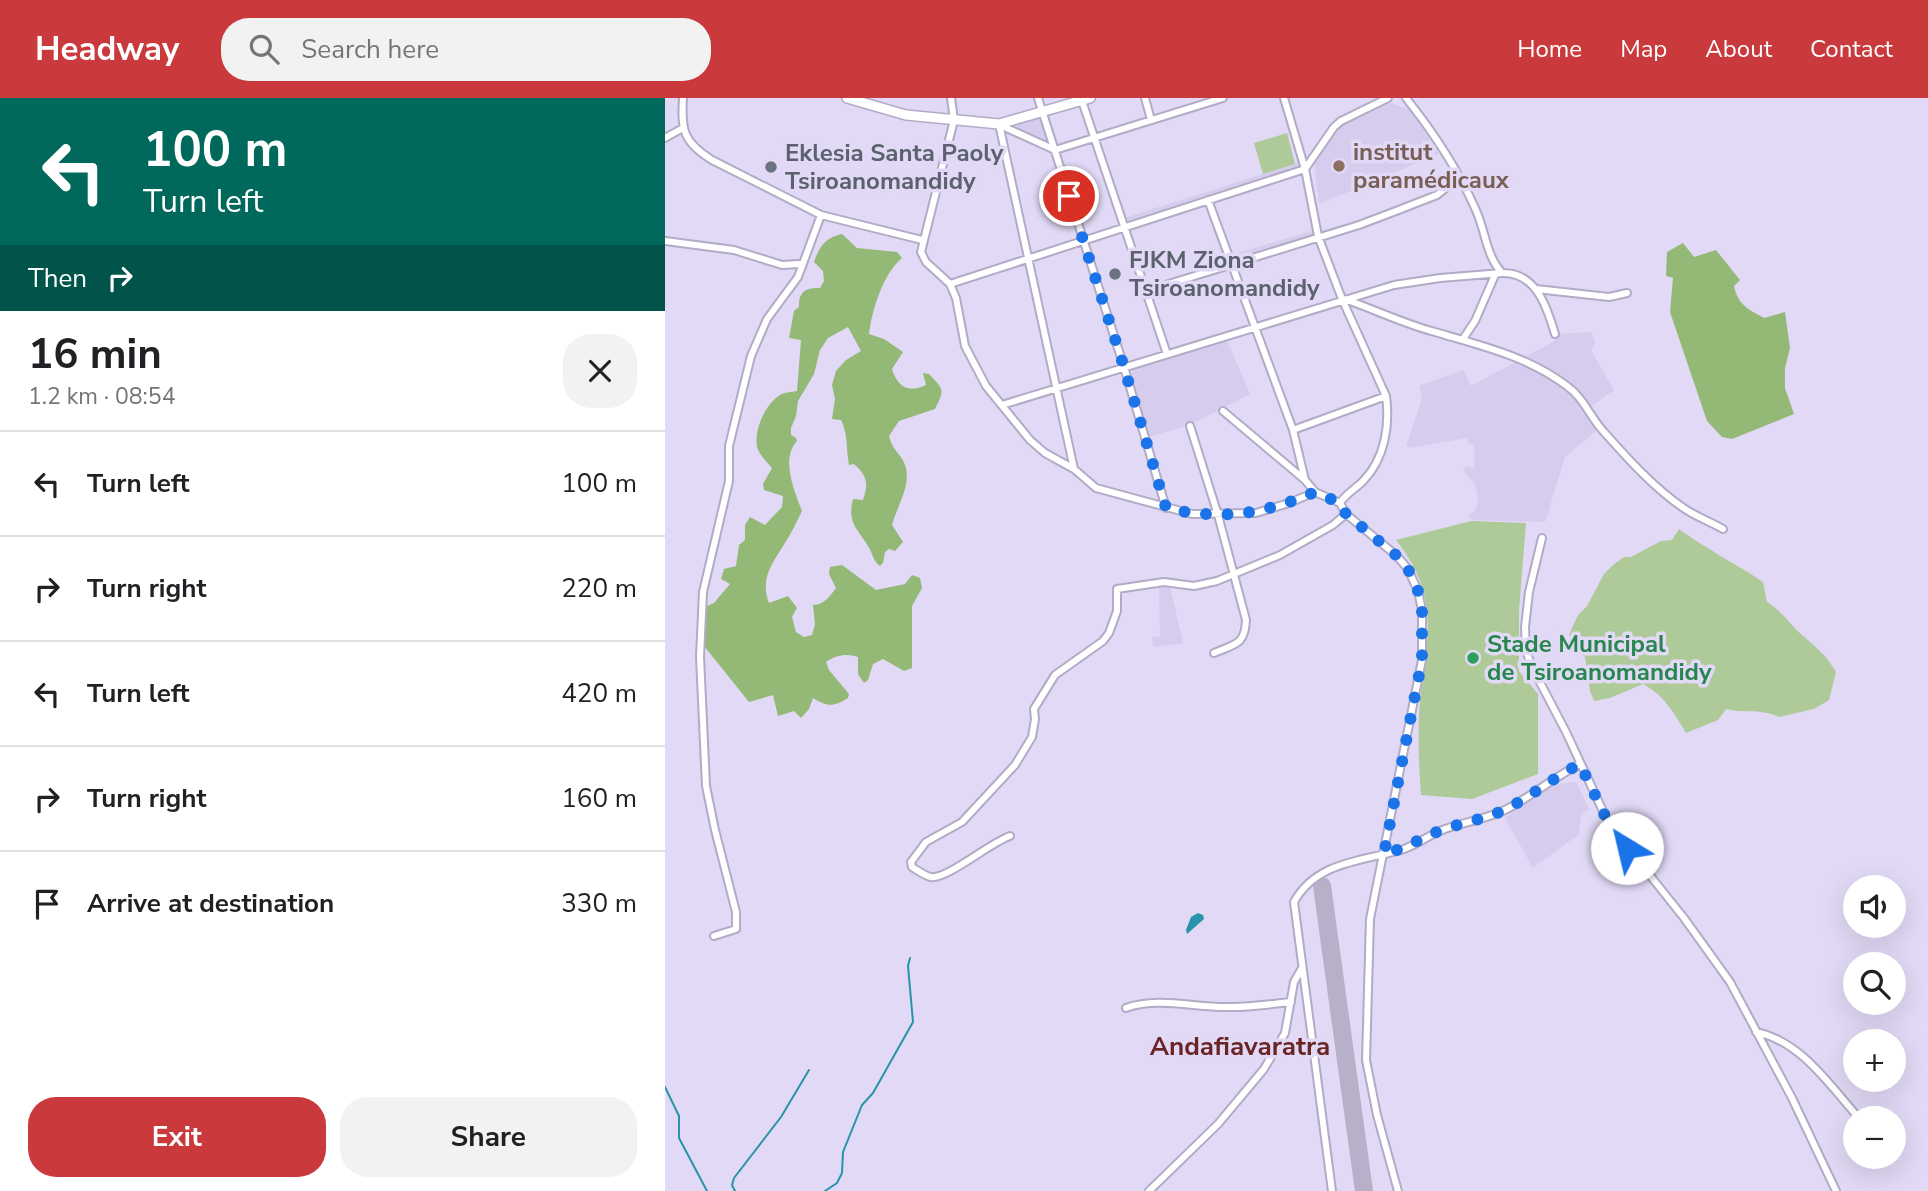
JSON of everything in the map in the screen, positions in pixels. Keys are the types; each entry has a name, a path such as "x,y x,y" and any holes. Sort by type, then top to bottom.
{"main road":[{"path":"847,98 906,115 999,124 1085,99"}],"street":[{"path":"683,98 683,128 695,150 821,215 922,240"},
{"path":"950,98 954,120 921,252 926,262 950,285 956,298 965,346 986,386 1030,440 1045,453 1074,469 1096,488 1192,514 1256,513 1315,492"},
{"path":"1038,98 1166,508"},
{"path":"1145,98 1151,120"},
{"path":"999,124 1055,150 1223,98"},
{"path":"1284,98 1305,169 1318,236 1342,299 1386,396 1388,408 1383,450 1375,468 1340,503"},
{"path":"950,285 1305,169 1341,121 1388,98"},
{"path":"1403,98 1425,122 1456,172 1478,214 1489,256 1499,274"},
{"path":"1085,99 1094,138 1167,354"},
{"path":"999,124 1074,469"},
{"path":"665,138 683,128"},
{"path":"1146,291 1359,225 1437,195 1451,184 1456,172"},
{"path":"1208,200 1293,430 1305,480"},
{"path":"714,936 736,929 736,912 706,786 699,657 703,593 729,481 729,446 751,356 767,319 798,277 821,215"},
{"path":"665,242 734,250 782,265 799,264"},
{"path":"1002,405 1342,299 1394,285 1440,278 1514,273 1525,278 1536,289 1549,312 1555,334"},
{"path":"1462,339 1475,321 1499,274"},
{"path":"1536,289 1609,297 1627,293"},
{"path":"1342,299 1433,332 1524,359 1563,383 1584,402 1601,429 1649,478 1685,509 1723,529"},
{"path":"1293,430 1386,396"},
{"path":"1223,411 1305,480 1315,492 1340,503 1346,514 1397,556 1408,569 1418,591 1422,610 1422,660 1384,854 1375,883 1370,919 1366,1060 1377,1115 1398,1191"},
{"path":"1190,426 1219,515 1246,620 1245,634 1240,642 1214,653"},
{"path":"1010,836 938,877 932,877 912,867 911,862 926,842 962,822 1015,765 1032,737 1034,709 1055,675 1103,641 1109,633 1117,611 1117,589 1164,582 1194,586 1234,573 1280,555 1333,525 1346,514"},
{"path":"1542,538 1529,592 1525,627 1526,651 1609,824 1684,918 1730,982 1792,1098 1836,1191"},
{"path":"1332,1191 1294,902 1303,886 1333,868 1404,849 1443,830 1508,809 1560,774 1580,764"},
{"path":"1149,1191 1218,1124 1264,1069 1285,1033 1294,982 1302,968"},
{"path":"1126,1008 1158,1003 1227,1007 1291,1002"},
{"path":"1756,1032 1774,1035 1793,1049 1811,1064 1848,1106"}],"shaded area":[{"path":"1391,103 1410,110 1439,154 1319,204 1314,161 1338,126"},
{"path":"1042,115 1050,141 1057,144 1096,133 1121,219 1301,162 1304,171 1213,200 1232,255 1314,230 1316,240 1237,265 1258,321 1255,329 1226,338 1250,394 1190,425 1148,437 1129,377 1135,368 1133,361 1161,352 1123,231 1098,239 1096,233 1119,225 1092,143 1057,153 1009,132 1011,125","holes":["1205,206 1225,263 1147,288 1129,234 1134,228","1229,267 1251,325 1168,352 1149,293"]},
{"path":"1592,332 1595,344 1591,350 1614,390 1585,411 1597,430 1565,457 1545,522 1472,520 1469,516 1476,509 1478,497 1475,484 1463,471 1466,466 1475,468 1474,444 1469,445 1467,438 1409,448 1406,446 1422,399 1419,386 1464,370 1471,386 1555,341 1558,334"},
{"path":"1170,586 1183,643 1153,647 1152,637 1160,636 1159,588"},
{"path":"1576,782 1589,809 1581,814 1579,834 1533,868 1505,818 1535,795 1558,784"}],"green space":[{"path":"1287,133 1295,164 1263,174 1254,143"},
{"path":"842,234 857,248 897,252 902,258 889,273 879,293 869,334 884,339 903,352 892,369 901,385 914,389 926,385 923,373 929,374 940,387 941,393 935,409 899,421 889,436 907,473 905,488 892,525 903,542 895,551 889,549 885,552 880,566 857,530 851,514 853,499 863,500 866,480 854,464 849,465 843,425 841,420 832,419 835,399 832,385 836,371 846,360 861,351 848,327 828,338 820,350 814,374 798,401 791,428 791,435 797,441 792,448 789,466 802,511 769,570 766,594 769,603 788,596 797,608 792,617 796,632 804,637 812,635 815,624 813,605 824,602 836,588 829,574 830,567 842,565 876,590 905,584 912,575 920,578 922,588 912,606 912,668 904,671 883,659 873,664 868,680 864,683 858,674 858,657 846,655 833,658 826,662 829,670 849,694 848,698 831,705 813,698 809,709 801,718 794,711 778,716 773,695 749,702 704,646 706,611 707,606 714,603 730,584 721,579 724,569 736,566 739,545 745,540 745,525 750,517 765,525 782,507 783,496 764,490 763,484 772,468 758,450 758,428 769,405 775,399 782,394 797,391 801,340 789,338 794,311 799,307 804,292 811,288 820,288 824,281 823,271 814,262 821,247 827,240"},
{"path":"1683,243 1694,257 1716,250 1740,280 1734,286 1741,302 1749,309 1764,318 1785,312 1790,348 1785,368 1785,388 1794,414 1732,439 1722,437 1707,421 1670,312 1673,278 1666,276 1667,252"},
{"name":"Stade Municipal de Tsiroanomandidy","path":"1471,521 1526,523 1519,611 1519,671 1538,694 1538,774 1472,799 1421,795 1419,724 1428,624 1421,584 1411,562 1396,540"},
{"path":"1679,529 1763,582 1767,602 1822,653 1836,672 1829,700 1814,709 1779,717 1726,709 1718,720 1686,733 1663,699 1643,684 1610,698 1594,701 1585,657 1578,652 1569,635 1578,615 1587,606 1604,574 1613,565 1624,557 1631,557 1661,541 1672,540"}],"water":[{"path":"1198,913 1203,915 1204,919 1187,934 1191,917"}],"waterway":[{"path":"825,1191 837,1183 842,1173 843,1152 862,1105 873,1093 913,1022 908,966 910,958"},
{"path":"735,1191 732,1185 734,1178 781,1117 809,1070"},
{"path":"665,1087 679,1116 679,1138 707,1191"}],"taxiway":[{"path":"1322,886 1364,1191"}],"place":[{"name":"institut paramédicaux","path":"1339,166"},
{"name":"Eklesia Santa Paoly Tsiroanomandidy","path":"771,167"},
{"name":"FJKM Ziona Tsiroanomandidy","path":"1115,274"},
{"name":"Stade Municipal de Tsiroanomandidy","path":"1473,658"}],"district":[{"name":"Andafiavaratra","path":"1240,1046"}],"route":[{"path":"1069,196 1166,508 1192,514 1256,513 1315,492 1340,503 1346,514 1397,556 1408,569 1418,591 1422,610 1422,660 1384,854 1404,849 1443,830 1508,809 1560,774 1580,764 1609,824 1627,848"}]}
